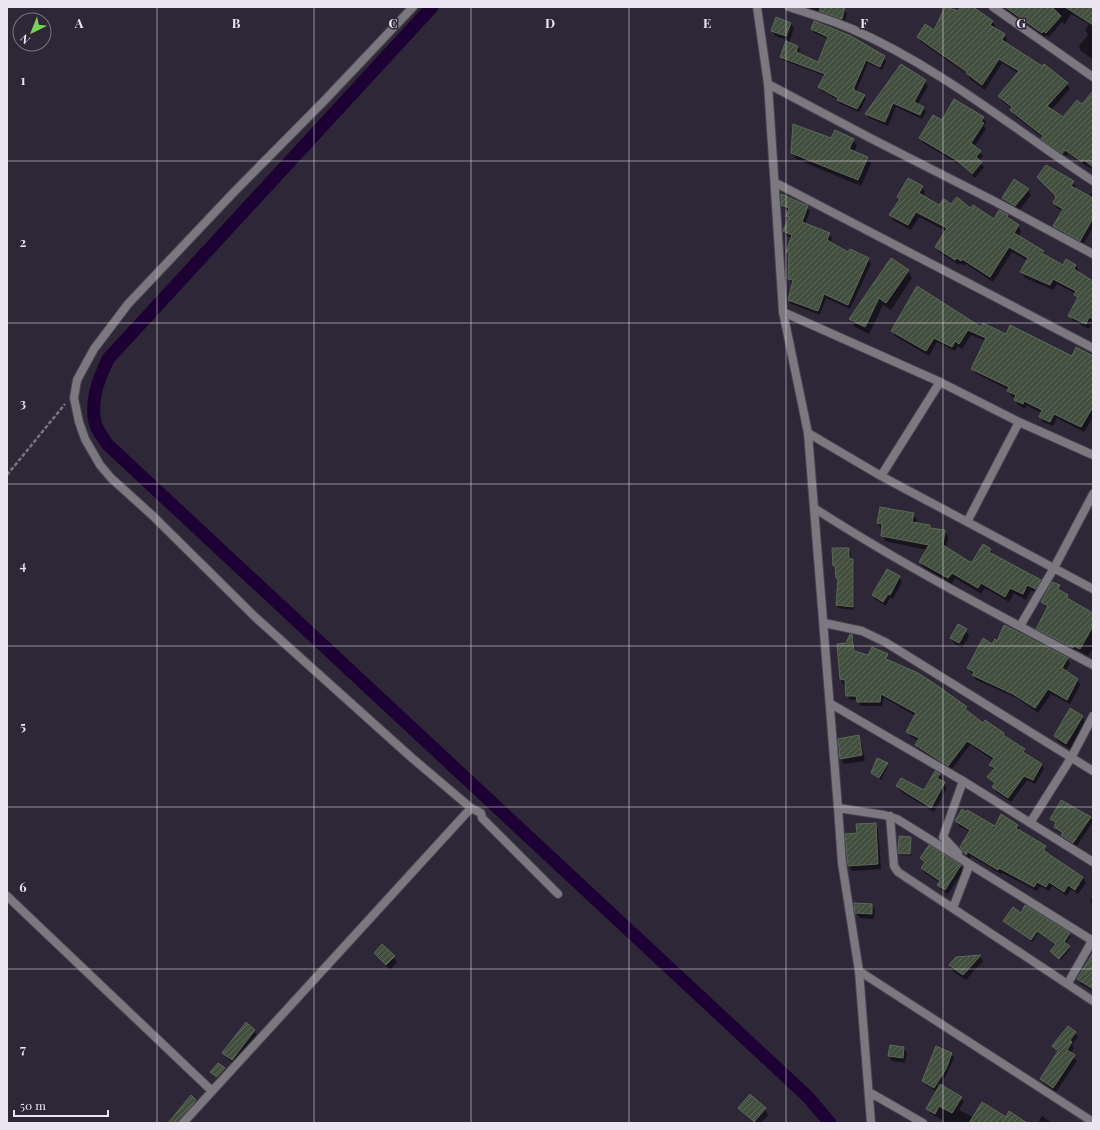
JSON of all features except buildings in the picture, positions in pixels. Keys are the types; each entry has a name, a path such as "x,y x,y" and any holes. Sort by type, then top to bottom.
{"street":[{"path":"413,7 128,304 94,349 78,380 74,393 75,408 85,439 100,465 111,478 153,516 254,616 406,753 471,808 482,815 482,818 558,894"},
{"path":"757,7 768,84 776,183 783,312 808,433 831,704 842,863 859,971 871,1123"},
{"path":"789,7 852,28 929,70 1093,181"},
{"path":"993,7 1093,77"},
{"path":"768,84 872,140 992,200 1093,253"},
{"path":"776,183 1093,348"},
{"path":"783,312 940,382 1019,422 1093,455"},
{"path":"881,476 940,382"},
{"path":"967,522 1019,422"},
{"path":"808,433 881,476 1093,589"},
{"path":"1020,626 1054,568 1093,494"},
{"path":"814,508 879,549 1093,666"},
{"path":"824,623 862,631 884,642 1093,771"},
{"path":"831,704 963,781 1093,862"},
{"path":"1030,823 1071,758 1093,716"},
{"path":"963,781 944,837 969,866"},
{"path":"183,1123 471,808"},
{"path":"838,808 890,816 956,855 969,866 1093,941 1068,983"},
{"path":"890,816 895,870 1068,983 1093,1001"},
{"path":"954,908 969,866"},
{"path":"7,896 212,1091"},
{"path":"859,971 1093,1122"},
{"path":"869,1092 923,1123"}],"path":[{"path":"7,475 74,393"}],"waterway":[{"path":"432,7 108,359 96,389 94,405 96,425 107,444 808,1097 830,1123"}]}
